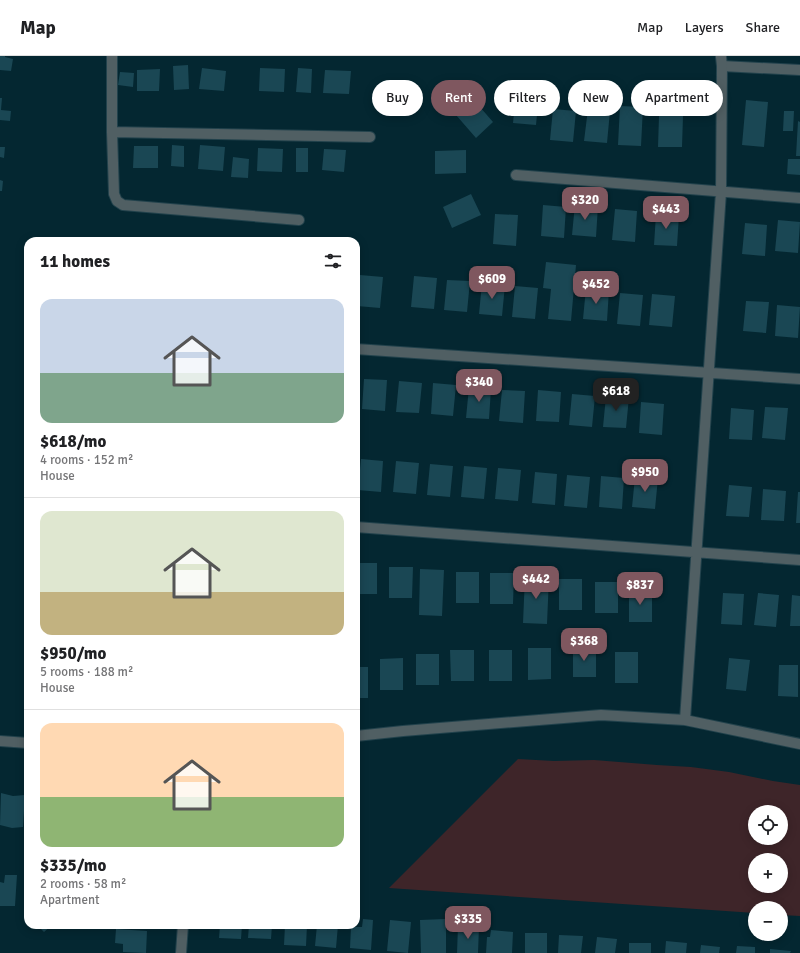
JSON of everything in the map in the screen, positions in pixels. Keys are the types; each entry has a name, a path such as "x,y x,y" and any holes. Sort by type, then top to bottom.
{"street":[{"path":"112,56 114,194 117,201 123,205 299,220"},
{"path":"685,720 721,192 722,61 800,70"},
{"path":"112,132 370,137"},
{"path":"516,175 800,198"},
{"path":"360,349 800,379"},
{"path":"360,527 800,560"},
{"path":"360,736 601,715 685,720 800,744"},
{"path":"0,741 24,743"},
{"path":"181,953 183,929"}],"shaded area":[{"path":"518,759 554,761 594,760 691,767 729,772 800,785 800,916 788,915 788,901 748,901 748,913 389,888"}],"building":[{"path":"0,56 13,59 11,71 0,70"},
{"path":"188,65 189,89 174,90 173,66"},
{"path":"202,68 226,71 224,91 199,89"},
{"path":"260,68 285,69 284,92 259,91"},
{"path":"298,68 312,69 311,93 296,92"},
{"path":"160,69 159,91 137,91 137,70"},
{"path":"325,70 351,71 349,94 323,93"},
{"path":"120,72 134,73 133,87 118,85"},
{"path":"0,98 2,98 1,110 11,111 10,121 0,120"},
{"path":"746,100 768,102 764,147 742,145"},
{"path":"623,106 631,106 631,116 643,116 641,146 618,145 619,116 623,116"},
{"path":"560,110 568,110 568,116 576,116 573,142 550,140 552,116 560,116"},
{"path":"784,111 794,111 793,131 783,131"},
{"path":"486,114 493,122 476,138 457,116 486,116"},
{"path":"514,116 537,116 536,125 513,123"},
{"path":"587,116 610,116 607,143 584,141"},
{"path":"659,116 683,116 682,147 658,147"},
{"path":"798,121 800,122 800,156 796,156"},
{"path":"172,145 184,146 184,167 171,166"},
{"path":"200,145 225,147 223,171 198,169"},
{"path":"134,146 158,146 158,168 133,168"},
{"path":"0,147 5,147 4,158 0,157"},
{"path":"258,148 283,149 282,172 257,171"},
{"path":"296,148 308,148 308,172 296,172"},
{"path":"324,149 346,150 344,172 322,170"},
{"path":"466,150 466,173 435,174 435,151"},
{"path":"233,157 249,159 248,178 231,177"},
{"path":"788,159 800,159 800,175 787,174"},
{"path":"0,180 3,181 2,191 0,191"},
{"path":"471,194 481,215 452,228 443,207"},
{"path":"575,204 598,206 596,237 572,235"},
{"path":"543,205 566,207 564,238 541,236"},
{"path":"615,209 637,211 635,242 612,240"},
{"path":"495,214 518,215 516,246 493,244"},
{"path":"656,214 679,215 677,246 654,245"},
{"path":"778,220 800,222 798,253 775,251"},
{"path":"745,223 767,225 765,256 742,254"},
{"path":"546,262 576,265 571,321 548,319 551,289 543,288"},
{"path":"360,275 383,277 380,308 360,306"},
{"path":"414,276 437,278 434,309 411,307"},
{"path":"447,280 470,281 467,312 444,310"},
{"path":"482,283 505,285 502,316 479,314"},
{"path":"515,286 538,288 535,319 512,317"},
{"path":"586,288 609,290 607,321 583,319"},
{"path":"620,293 643,295 640,326 617,324"},
{"path":"652,294 675,296 672,327 649,325"},
{"path":"746,301 769,302 766,333 743,331"},
{"path":"777,305 800,307 798,338 775,336"},
{"path":"364,379 387,380 385,411 362,409"},
{"path":"399,381 422,383 419,413 396,412"},
{"path":"433,383 456,385 453,416 431,414"},
{"path":"469,387 491,389 489,419 466,418"},
{"path":"502,390 525,391 523,423 499,421"},
{"path":"538,390 561,392 559,422 536,421"},
{"path":"572,394 595,396 592,427 569,425"},
{"path":"606,396 629,397 626,428 603,427"},
{"path":"641,402 664,404 662,435 639,433"},
{"path":"765,407 788,408 785,440 762,438"},
{"path":"731,408 754,410 752,440 729,439"},
{"path":"361,459 383,461 381,492 360,490"},
{"path":"396,461 419,463 416,494 393,492"},
{"path":"430,464 453,466 450,497 427,495"},
{"path":"464,466 487,468 484,499 461,497"},
{"path":"498,468 521,470 518,501 495,499"},
{"path":"535,472 557,474 555,505 532,503"},
{"path":"567,475 590,477 587,508 564,506"},
{"path":"601,476 624,478 622,509 599,507"},
{"path":"635,477 658,478 655,509 632,507"},
{"path":"729,485 752,487 749,517 726,516"},
{"path":"763,489 786,491 784,521 761,520"},
{"path":"798,492 800,492 800,523 796,523"},
{"path":"360,563 377,563 377,594 360,594"},
{"path":"389,567 413,567 412,598 389,598"},
{"path":"420,569 444,570 442,616 419,615"},
{"path":"456,572 479,572 479,603 456,603"},
{"path":"490,573 514,573 513,604 490,604"},
{"path":"525,576 549,577 547,624 523,623"},
{"path":"559,579 582,579 582,610 559,610"},
{"path":"595,582 618,582 618,613 595,613"},
{"path":"629,591 652,591 652,622 629,622"},
{"path":"723,593 744,594 742,625 721,624"},
{"path":"758,593 779,595 776,627 754,625"},
{"path":"792,595 800,596 800,626 790,626"},
{"path":"573,646 596,646 596,677 573,677"},
{"path":"528,648 551,648 551,679 528,680"},
{"path":"450,650 474,650 474,681 451,681"},
{"path":"489,650 512,650 512,681 489,681"},
{"path":"615,652 638,652 638,683 615,683"},
{"path":"416,654 439,654 439,685 416,685"},
{"path":"403,658 403,690 380,690 380,659"},
{"path":"729,658 750,660 746,691 726,689"},
{"path":"779,665 798,665 798,697 778,696"},
{"path":"360,667 368,667 368,698 360,698"},
{"path":"1,793 13,796 24,795 23,827 12,828 0,825"},
{"path":"5,875 17,875 15,906 0,906 0,882 4,883"},
{"path":"363,919 373,920 371,950 350,948 351,929 360,929 360,927 362,927"},
{"path":"446,919 446,953 421,953 420,920"},
{"path":"390,920 411,922 408,953 387,951"},
{"path":"458,926 479,927 478,953 457,953"},
{"path":"116,929 147,931 146,953 123,952 123,944 115,943"},
{"path":"220,929 242,929 241,939 219,938"},
{"path":"249,929 272,929 271,939 248,938"},
{"path":"285,929 307,929 306,946 284,945"},
{"path":"317,929 338,929 336,948 315,946"},
{"path":"491,930 513,932 512,953 486,953 487,937 490,937"},
{"path":"525,933 547,933 547,953 525,953"},
{"path":"559,935 583,936 581,953 558,953"},
{"path":"597,937 617,939 615,953 595,953"},
{"path":"666,941 687,943 686,953 665,953"},
{"path":"629,943 651,943 651,953 629,953"},
{"path":"701,945 720,947 719,953 700,953"},
{"path":"737,946 755,947 755,953 736,953"},
{"path":"770,949 791,951 790,953 770,953"}]}
